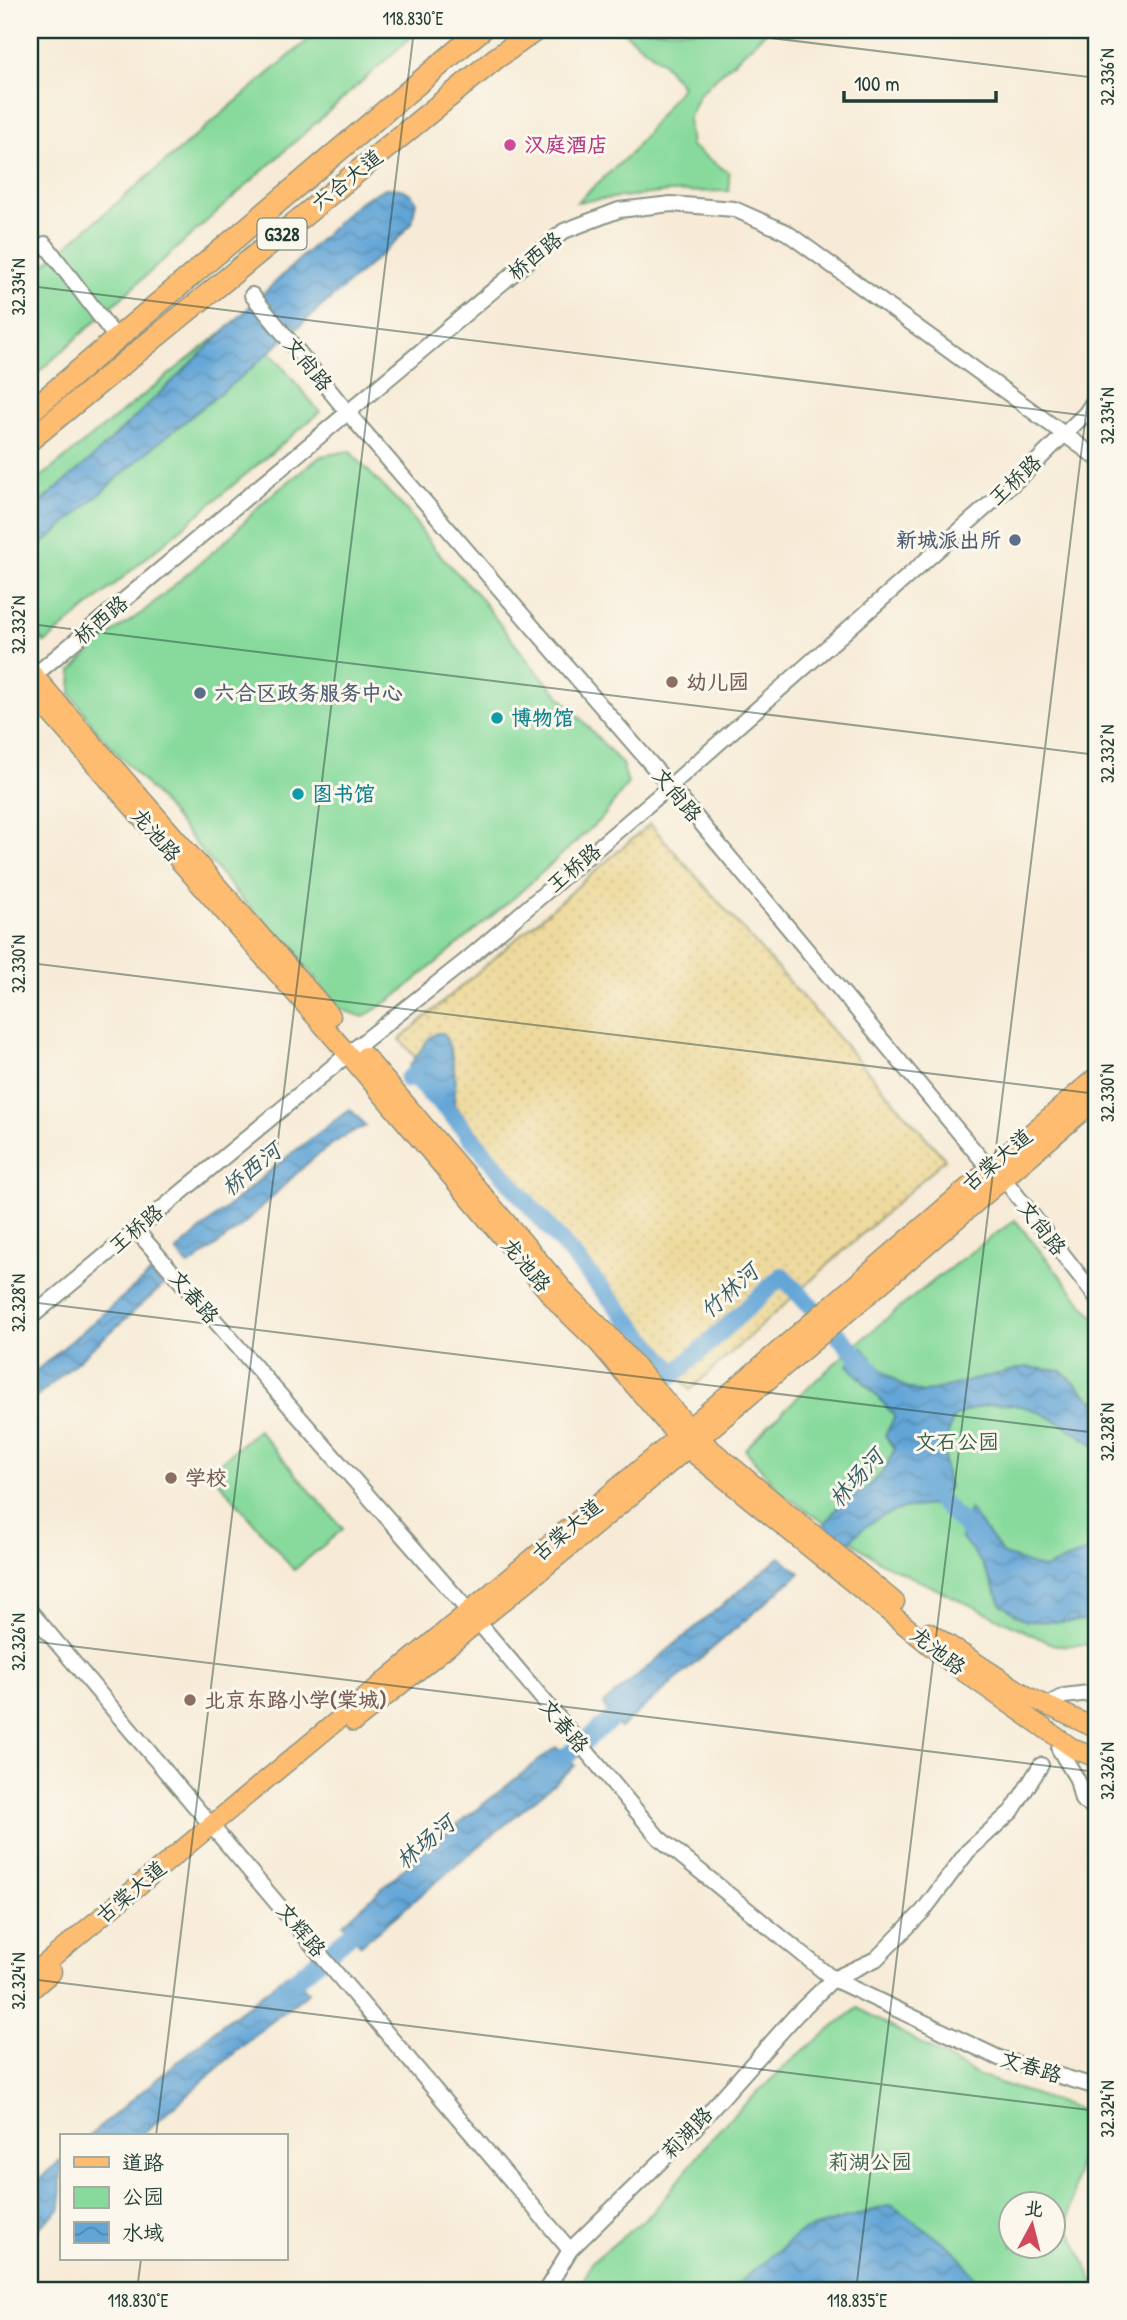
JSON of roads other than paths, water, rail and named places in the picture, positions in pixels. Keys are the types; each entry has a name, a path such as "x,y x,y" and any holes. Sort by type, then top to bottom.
{"highway":[{"name":"六合大道","path":"30,412 481,30"},
{"name":"六合大道","path":"30,440 495,59 536,30"}],"main road":[{"name":"龙池路","path":"31,679 352,1050 570,1297 608,1334 687,1437 955,1666 1074,1749 1093,1758"},
{"name":"古棠大道","path":"30,1976 474,1617 687,1437 988,1167 1097,1076"},
{"name":"古棠大道","path":"687,1437 836,1326 1097,1099"},
{"name":"龙池路","path":"687,1437 933,1635 1029,1697 1097,1729"},
{"name":"古棠大道","path":"30,1991 215,1828"}],"street":[{"name":"桥西路","path":"31,679 564,231 619,210 671,204 734,209 786,232 1097,458"},
{"path":"45,244 117,339"},
{"name":"文尚路","path":"252,295 348,413 670,786 988,1167 1004,1179 1097,1298"},
{"name":"王桥路","path":"30,1318 352,1050 464,962 670,786 1026,472 1097,396"},
{"name":"文春路","path":"135,1229 474,1617 567,1732 659,1838 833,1979 999,2058 1097,2087"},
{"name":"文辉路","path":"30,1611 570,2250"},
{"path":"1055,1701 1064,1696 1097,1692"},
{"path":"1059,1749 1077,1779 1082,1800 1097,1809"},
{"path":"1077,1779 1093,1758"},
{"name":"莉湖路","path":"546,2290 570,2250 694,2129 796,2015 833,1979 876,1959 923,1912 968,1851 1012,1811 1041,1765"}],"water":[{"path":"385,188 403,190 410,193 416,201 412,223 393,244 247,372 152,448 30,555 30,511 91,459 360,201"},
{"path":"443,1033 453,1061 455,1095 451,1114 426,1094 409,1067 429,1038"},
{"path":"350,1109 366,1126 348,1134 315,1157 240,1227 189,1266 176,1251 279,1163"},
{"path":"151,1273 163,1286 30,1403 30,1376"},
{"path":"862,1347 883,1371 901,1385 922,1393 1025,1367 1062,1371 1097,1404 1097,1447 1063,1424 1029,1408 993,1404 974,1408 954,1417 951,1426 944,1460 949,1487 932,1505 907,1508 875,1520 847,1545 824,1525 839,1505 865,1490 883,1472 895,1449 885,1436 895,1416 848,1365"},
{"path":"969,1509 1004,1555 1044,1569 1097,1547 1097,1619 1066,1622 1026,1621 1002,1605 982,1564 961,1537"},
{"path":"780,1557 800,1573 620,1728 603,1704"},
{"path":"556,1747 575,1766 361,1945 343,1924 421,1853"},
{"path":"289,1973 309,1992 255,2035 143,2134 91,2134 214,2031"},
{"path":"60,2161 60,2209 30,2235 30,2188"},
{"path":"891,2205 954,2250 984,2290 730,2290 802,2231"}],"waterway":[{"name":"竹林河","path":"408,1079 412,1076 451,1114 675,1374 782,1276 872,1371"},
{"name":"竹林河","path":"927,1481 928,1489 979,1540"},
{"name":"林场河","path":"547,1772 631,1703"},
{"name":"林场河","path":"277,1995 369,1919"}],"place":[{"name":"汉庭酒店","path":"510,145"},
{"name":"新城派出所","path":"1015,540"},
{"name":"幼儿园","path":"672,682"},
{"name":"六合区政务服务中心","path":"200,693"},
{"name":"博物馆","path":"497,718"},
{"name":"图书馆","path":"298,794"},
{"name":"学校","path":"171,1478"},
{"name":"北京东路小学(棠城)","path":"190,1700"}],"water label":[{"name":"桥西河","path":"251,1169"}],"park label":[{"name":"文石公园","path":"957,1442"},
{"name":"莉湖公园","path":"870,2162"}]}
